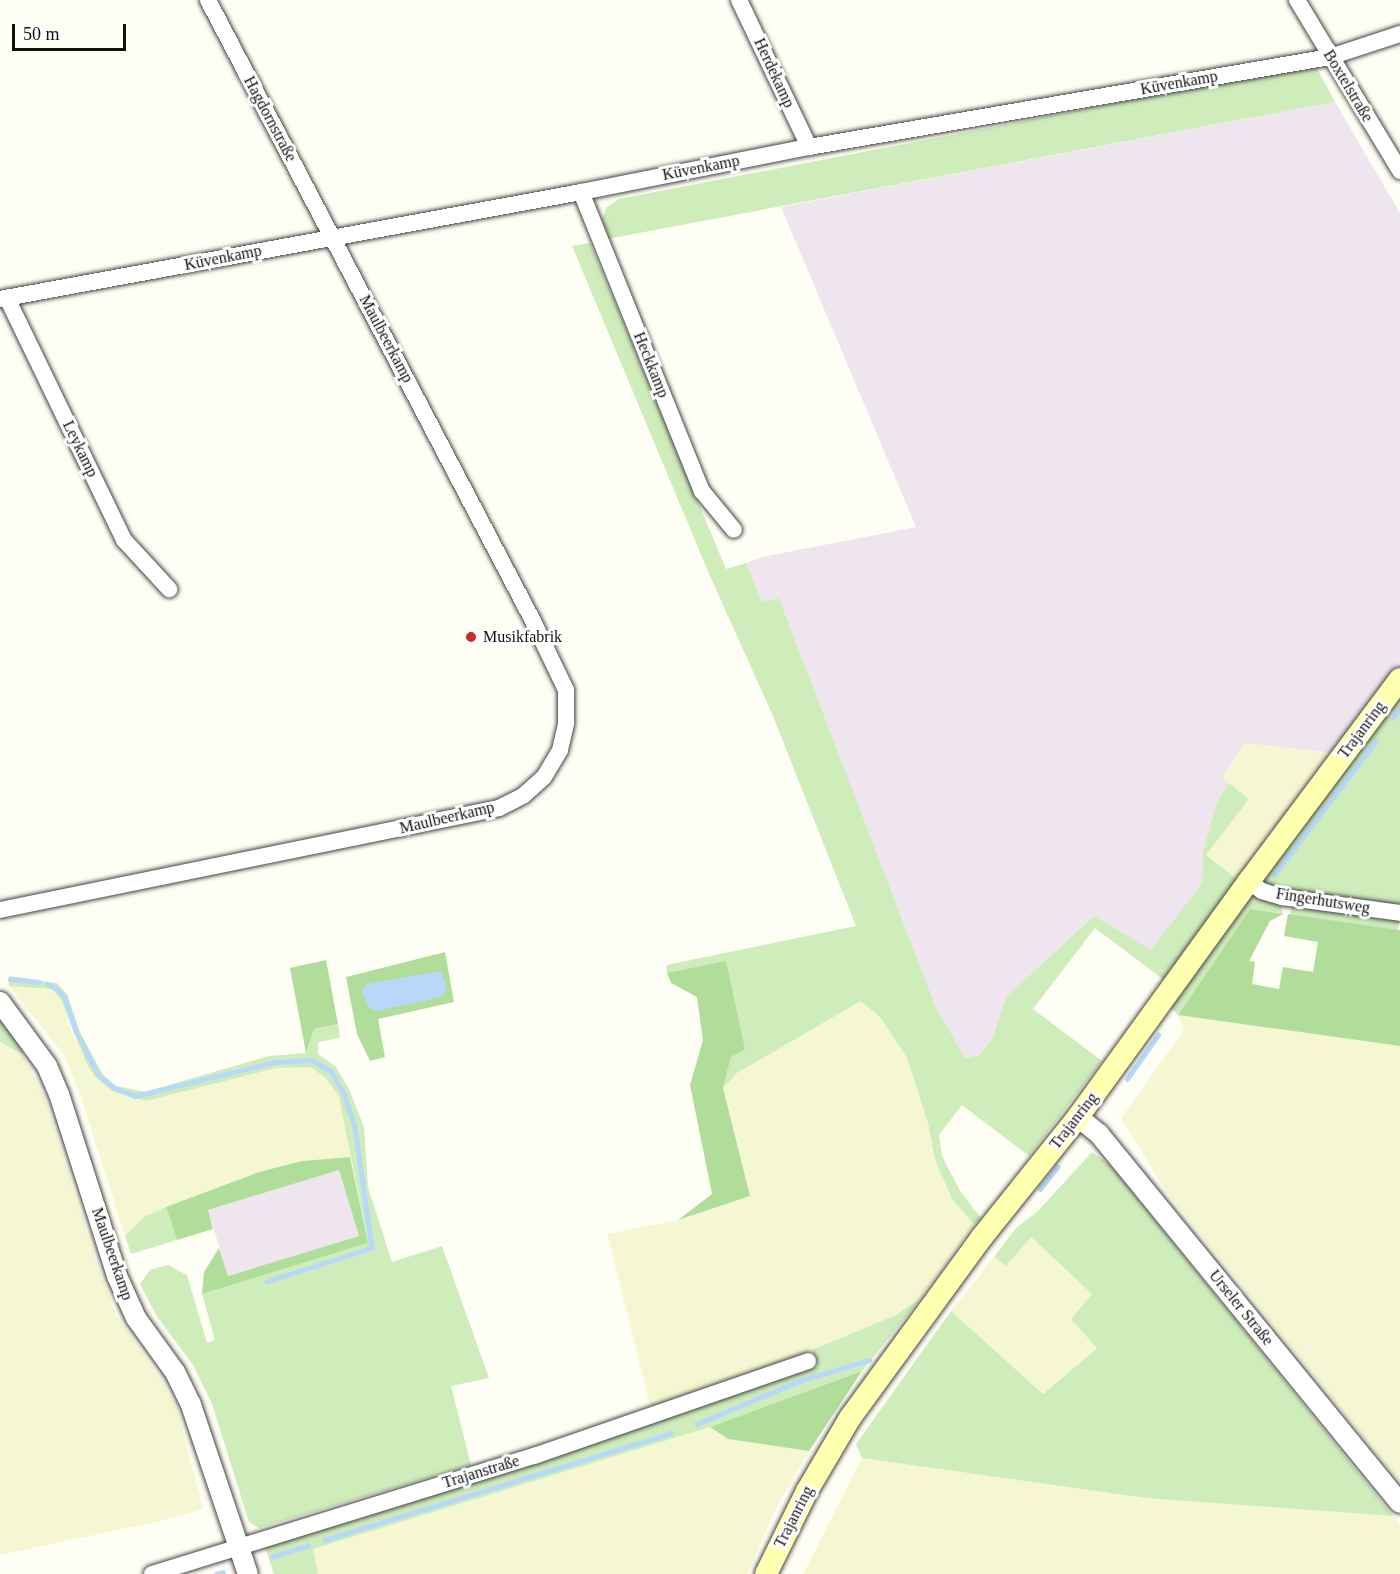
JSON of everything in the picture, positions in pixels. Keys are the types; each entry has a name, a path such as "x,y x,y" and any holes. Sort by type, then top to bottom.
{"main road":[{"name":"Trajanring","path":"766,1574 807,1491 850,1418 982,1237 1078,1117 1249,881 1400,679"}],"street":[{"name":"Hagdornstraße","path":"207,0 333,237"},
{"name":"Herdekamp","path":"739,0 809,147"},
{"name":"Boxtelstraße","path":"1297,0 1400,171"},
{"name":"Küvenkamp","path":"4,299 581,192 809,147 1330,57 1400,34"},
{"name":"Heckkamp","path":"581,192 702,490 734,530"},
{"name":"Maulbeerkamp","path":"0,910 499,808 524,795 544,777 560,750 567,723 566,690 533,621 333,237"},
{"name":"Leykamp","path":"4,299 124,540 169,590"},
{"name":"Fingerhutsweg","path":"1249,881 1262,891 1282,897 1400,913"},
{"name":"Maulbeerkamp","path":"0,1002 46,1066 59,1094 117,1276 136,1318 175,1372 191,1405 248,1574"},
{"name":"Urseler Straße","path":"1078,1117 1099,1134 1400,1503"},
{"name":"Trajanstraße","path":"152,1574 534,1456 808,1361"}],"shaded area":[{"path":"1335,102 1400,213 1400,666 1335,753 1222,776 1229,783 1217,802 1203,851 1202,883 1151,951 1094,916 1006,997 992,1038 979,1055 965,1058 935,1005 779,598 762,601 746,563 762,557 916,527 781,207"},
{"path":"339,1170 359,1236 228,1276 208,1210"}],"green space":[{"path":"1315,65 1335,102 607,239 601,221 607,207 619,199"},
{"path":"590,243 726,569 746,563 762,601 779,598 935,1005 965,1058 979,1055 992,1039 1006,997 1094,916 1151,950 1202,883 1203,851 1217,802 1229,783 1249,799 1206,855 1238,880 1164,980 1095,928 1033,1009 1102,1061 1029,1156 962,1105 939,1135 942,1156 960,1191 981,1218 974,1224 952,1199 935,1160 928,1123 907,1058 881,1018 861,1001 737,1073 723,1088 731,1057 726,962 667,973 666,965 856,926 773,716 710,576 572,246"},
{"path":"1400,695 1400,907 1280,893 1261,879"},
{"path":"1245,743 1335,753 1238,880 1206,855 1249,799 1222,777"},
{"path":"1247,895 1279,900 1283,914 1250,909 1178,1015 1169,1006"},
{"path":"1292,902 1400,917 1398,930 1290,915"},
{"path":"1250,909 1283,914 1270,921 1249,961 1255,962 1252,984 1279,989 1283,967 1313,972 1318,942 1284,936 1288,914 1400,930 1400,1046 1178,1015"},
{"path":"445,952 454,1002 378,1019 385,1057 370,1061 357,1034 346,977"},
{"path":"326,960 338,1024 314,1029 306,1053 290,968"},
{"path":"726,961 745,1049 731,1057 723,1088 750,1196 678,1220 712,1194 690,1085 703,1040 697,997 671,983 667,973"},
{"path":"9,976 57,983 67,994 80,1032 103,1075 116,1086 145,1092 269,1056 306,1053 314,1029 338,1024 340,1038 318,1042 318,1054 336,1067 350,1091 364,1127 368,1187 392,1262 442,1246 489,1378 451,1386 471,1465 259,1528 249,1522 212,1404 193,1365 156,1315 140,1284 150,1270 168,1265 187,1275 207,1343 215,1340 202,1294 368,1243 339,1097 326,1078 310,1067 277,1068 146,1101 112,1091 94,1076 61,1000 52,989 9,986"},
{"path":"9,986 52,989 61,999 74,1037 112,1091 146,1101 277,1068 310,1067 326,1078 339,1097 347,1130 350,1157 302,1161 259,1172 144,1217 125,1236 81,1097 64,1055"},
{"path":"861,1001 881,1018 907,1058 928,1123 935,1160 952,1199 974,1224 921,1298 896,1315 812,1350 651,1410 607,1234 678,1220 750,1196 723,1088 737,1073"},
{"path":"0,1015 27,1051 22,1054 0,1042"},
{"path":"1178,1015 1400,1046 1400,1482 1167,1193 1121,1118 1184,1030"},
{"path":"0,1042 22,1054 44,1095 97,1264 117,1317 162,1380 177,1409 203,1509 160,1521 0,1555"},
{"path":"1092,1152 1108,1163 1122,1179 1393,1516 1146,1498 862,1458 856,1444 951,1311 1043,1394 1097,1348 1071,1319 1092,1294 1031,1237 1006,1266 994,1257 1016,1228 1038,1211"},
{"path":"350,1157 368,1243 202,1294 204,1272 219,1248 228,1276 359,1236 339,1170 208,1210 213,1229 177,1240 166,1207 259,1172 302,1161"},
{"path":"166,1207 177,1240 131,1254 125,1236 144,1217"},
{"path":"1031,1237 1092,1294 1097,1347 1043,1394 951,1311 994,1257 1006,1266"},
{"path":"921,1298 862,1371 710,1427 313,1549 318,1574 274,1574 264,1544 558,1456 818,1366 812,1350 896,1315"},
{"path":"862,1371 809,1451 728,1439 710,1427"},
{"path":"710,1427 728,1439 809,1451 777,1506 747,1574 318,1574 313,1549"},
{"path":"862,1458 1146,1498 1393,1516 1400,1524 1400,1574 803,1574"}],"water":[{"path":"441,971 447,989 445,994 437,998 377,1011 369,1008 363,995 362,989 367,984"}],"waterway":[{"path":"1393,718 1400,708"},
{"path":"1274,875 1376,741"},
{"path":"10,979 39,982"},
{"path":"47,984 56,988 65,997 77,1033 98,1074 113,1087 135,1096 276,1062 312,1060 331,1071 344,1093 355,1127 372,1248 267,1282"},
{"path":"1127,1079 1158,1035"},
{"path":"1040,1189 1057,1167"},
{"path":"697,1424 799,1381 869,1360"},
{"path":"324,1540 671,1433"},
{"path":"272,1557 308,1545"},
{"path":"216,1574 223,1572"}],"place":[{"name":"Musikfabrik","path":"471,637"}]}
